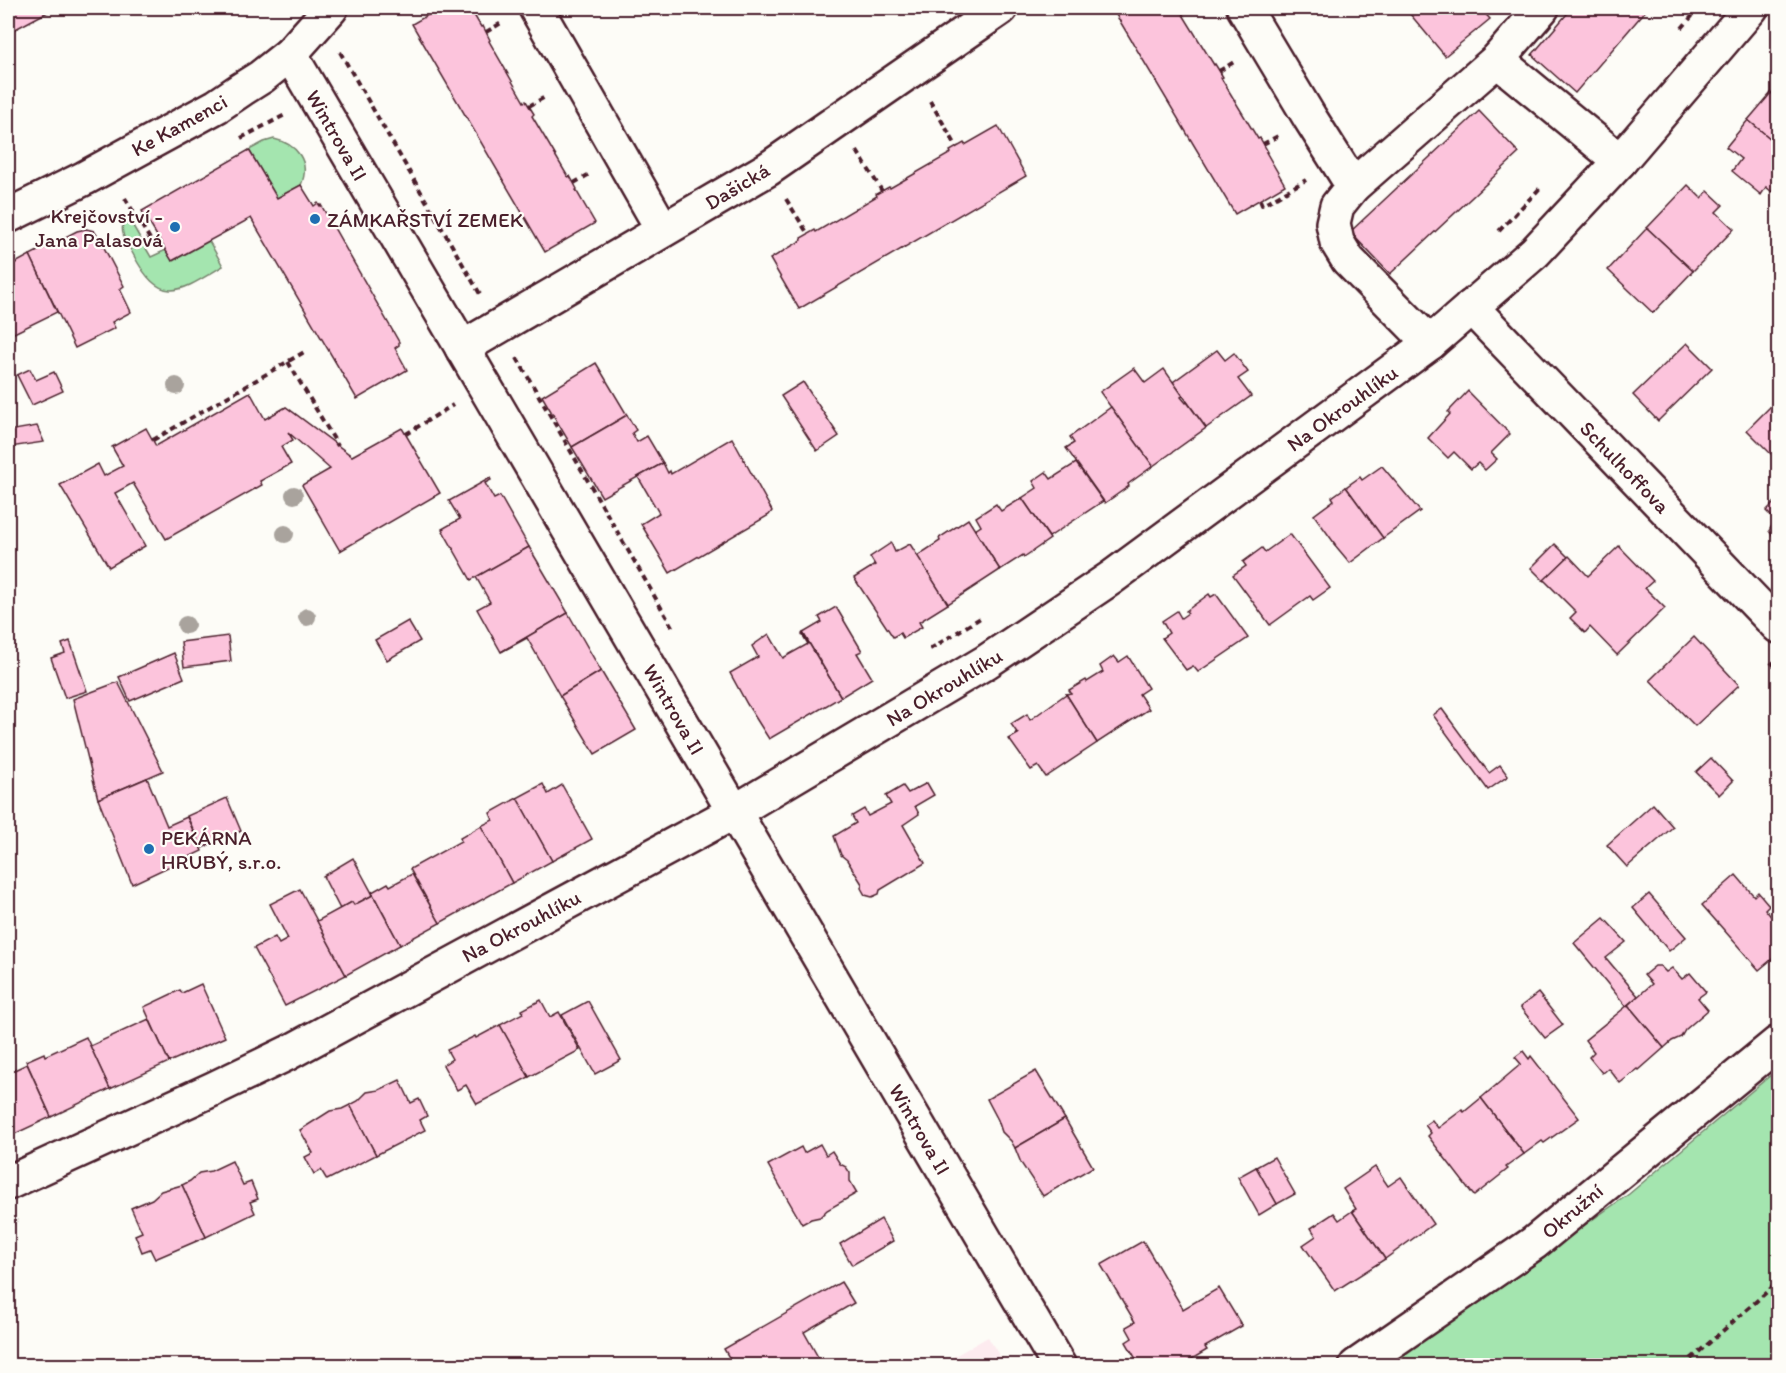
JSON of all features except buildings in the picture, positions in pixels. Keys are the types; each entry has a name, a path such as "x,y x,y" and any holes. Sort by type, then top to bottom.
{"street":[{"name":"Ke Kamenci","path":"8,216 85,178 217,106 261,77 290,54 331,8"},
{"path":"536,8 663,230"},
{"name":"Dašická","path":"462,348 768,169 1001,8"},
{"path":"1244,8 1346,174"},
{"path":"1430,343 1348,260 1337,242 1333,223 1346,174 1497,60 1542,8"},
{"name":"Na Okrouhlíku","path":"8,1183 288,1053 734,812 986,663 1111,578 1430,343 1535,252 1620,161 1751,8"},
{"name":"Wintrova II","path":"290,54 1059,1365"},
{"path":"1497,60 1620,161"},
{"name":"Schulhoffova","path":"1471,307 1779,626"},
{"name":"Okružní","path":"1368,1357 1534,1243 1779,1043"}],"path":[{"path":"1677,33 1698,8"},
{"path":"338,49 678,636"},
{"path":"912,70 957,147"},
{"path":"839,120 882,191"},
{"path":"1260,200 1262,205 1346,174"},
{"path":"1490,238 1549,179"},
{"path":"125,198 153,244 160,240"},
{"path":"153,440 306,351"},
{"path":"288,362 338,446"},
{"path":"406,434 454,405"},
{"path":"930,649 990,612"},
{"path":"1683,1365 1779,1282"}],"shaded area":[{"path":"988,1337 1005,1365 939,1365"}],"green space":[{"path":"274,139 289,145 300,155 304,169 301,185 277,198 249,150"},
{"path":"129,219 151,257 166,250 173,261 209,241 223,266 183,288 172,290 162,288 143,271 125,239 123,224"},
{"path":"1778,1069 1778,1365 1383,1366 1629,1194"}],"place":[{"name":"ZÁMKAŘSTVÍ ZEMEK","path":"315,219"},
{"name":"Krejčovství - Jana Palasová","path":"175,227"},
{"name":"PEKÁRNA HRUBÝ, s.r.o.","path":"149,849"}]}
